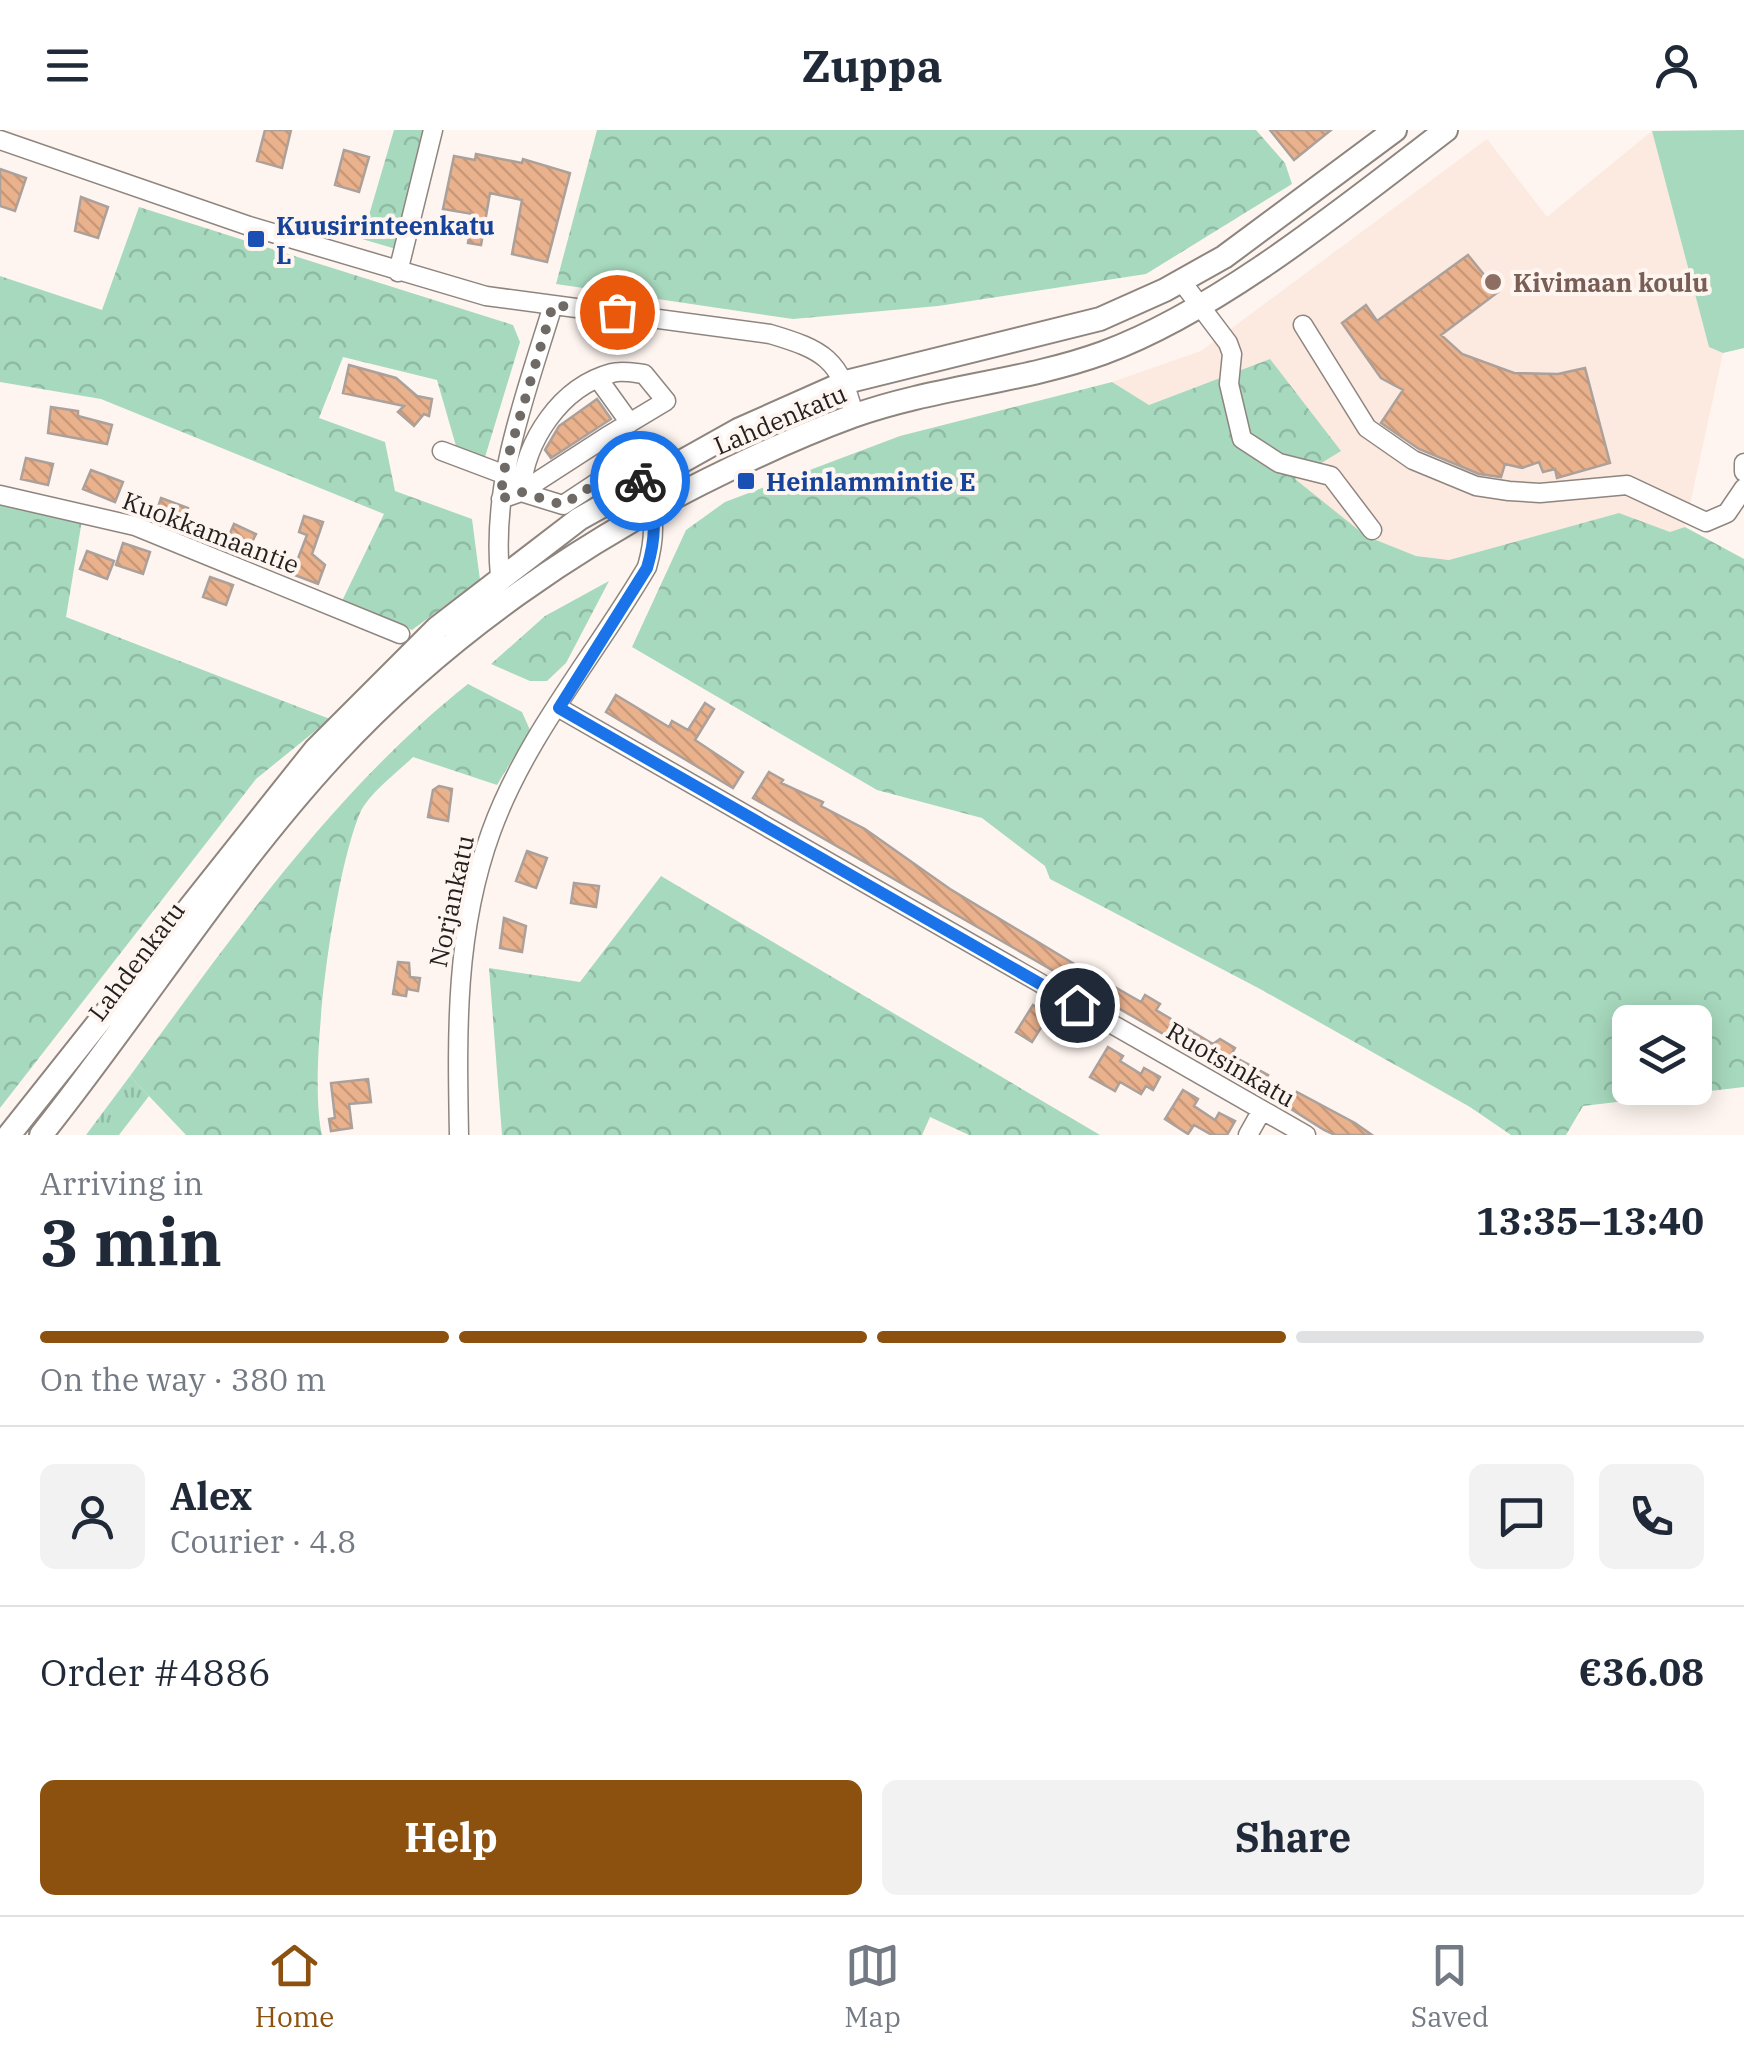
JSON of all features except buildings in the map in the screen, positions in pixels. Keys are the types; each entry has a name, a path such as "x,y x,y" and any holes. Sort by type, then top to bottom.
{"main road":[{"name":"Lahdenkatu","path":"41,1135 247,860 437,628 500,576 578,519 738,430 846,382 1100,319 1182,282 1224,256 1394,130"},
{"name":"Lahdenkatu","path":"9,1135 315,750 403,673 519,592 730,469 854,415 1102,353 1167,325 1446,130"}],"street":[{"path":"398,272 433,130"},
{"path":"0,140 398,272 486,296 770,334 822,354 846,382 854,415"},
{"path":"1182,282 1232,354 1229,384 1242,440 1279,463 1332,476 1372,530"},
{"path":"500,576 497,542 503,474 553,305"},
{"path":"1303,325 1367,428 1413,460 1445,476 1476,486 1540,493 1626,485 1706,522 1727,513 1744,488"},
{"path":"501,499 521,492 666,401 644,374 613,372 568,397 535,435 523,466 521,492"},
{"path":"600,380 630,423"},
{"path":"606,437 628,462 655,510"},
{"path":"442,450 503,474"},
{"path":"521,492 563,505 628,462"},
{"path":"1744,464 1744,472"},
{"name":"Kuokkamaantie","path":"0,494 135,526 400,634"},
{"name":"Norjankatu","path":"459,1135 457,1008 470,909 492,830 512,785 647,568 654,542 655,510"},
{"name":"Ruotsinkatu","path":"559,708 1306,1135"},
{"path":"1248,1135 1262,1110"}],"shaded area":[{"name":"Kivimaan koulu","path":"1652,131 1709,347 1723,353 1685,527 1671,533 1619,513 1449,560 1416,556 1366,536 1294,479 1270,359 1148,405 1112,382 1201,351 1487,139 1547,217"}],"green space":[{"path":"394,130 426,130 396,249 362,239"},
{"path":"597,130 1256,130 1285,163 1292,184 1146,274 938,306 793,319 556,284"},
{"path":"1744,130 1744,348 1723,353 1709,347 1652,131"},
{"path":"139,207 513,325 520,342 485,457 456,446 437,380 343,357 319,418 385,442 395,491 472,519 480,580 412,630 342,601 384,514 101,399 0,382 0,276 102,310"},
{"path":"1270,359 1341,451 1295,479 1366,536 1416,556 1449,560 1619,513 1670,532 1685,527 1744,559 1744,1087 1712,1091 1712,1005 1612,1005 1612,1103 1583,1106 1566,1135 1511,1135 1470,1107 1262,990 1050,879 1045,866 982,818 877,790 632,647 686,530 725,502 900,436 1112,382 1149,405"},
{"path":"0,502 82,520 66,617 330,719 256,779 0,1108"},
{"path":"609,581 566,663 547,681 530,681 491,664 545,616"},
{"path":"468,684 522,712 530,730 497,785 413,757 364,805 341,880 326,973 318,1066 322,1135 186,1135 130,1076 246,919 329,818 419,726"},
{"path":"661,876 1100,1135 969,1135 930,1117 922,1135 502,1135 489,968 580,982"},
{"path":"130,1076 149,1096 119,1135 86,1135"}],"way so far":[{"path":"617,312 553,305 503,474 501,499 521,492 563,505 628,462 640,481"}],"place":[{"name":"Kuusirinteenkatu L","path":"256,239"},
{"name":"Kivimaan koulu","path":"1493,282"},
{"name":"Heinlammintie E","path":"746,481"}],"route":[{"path":"640,481 655,510 654,542 647,568 559,708 1077,1005"}]}
